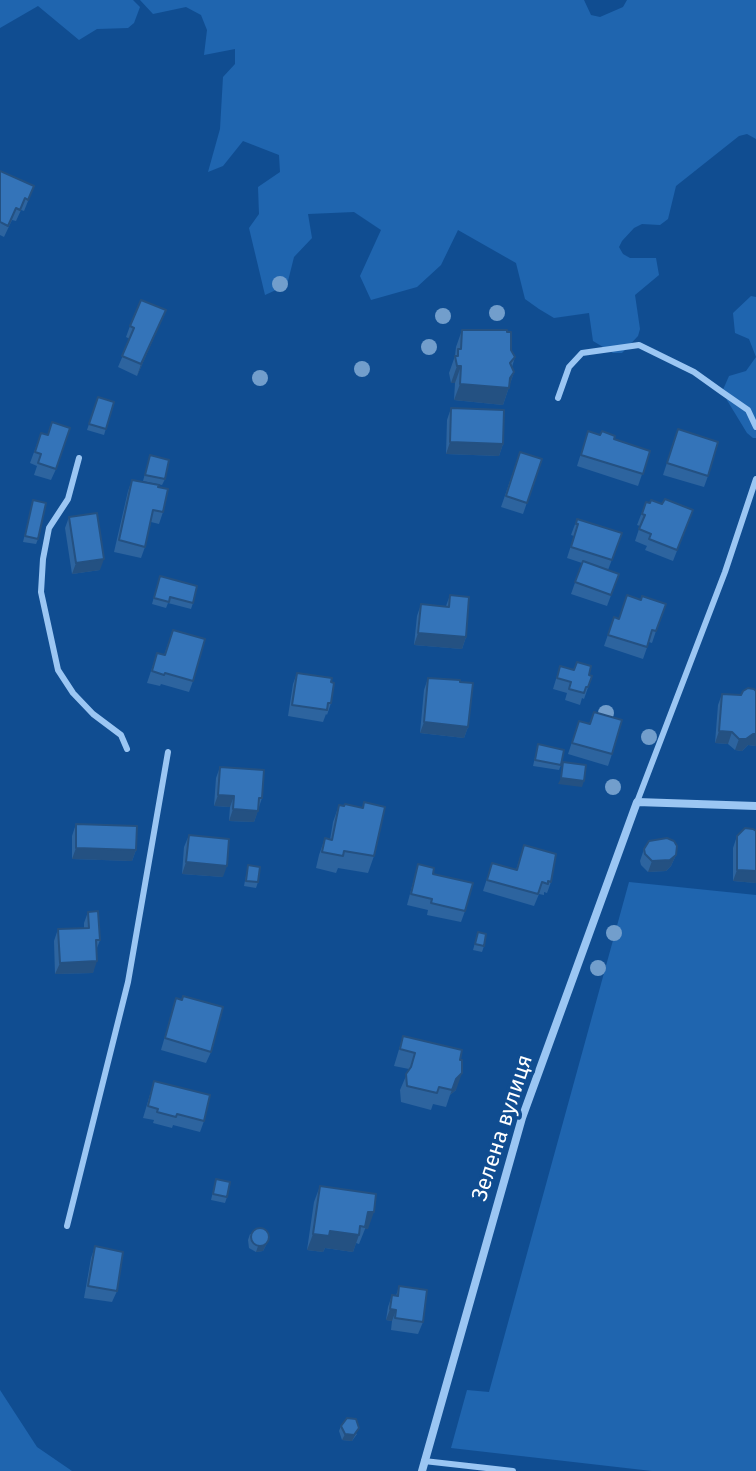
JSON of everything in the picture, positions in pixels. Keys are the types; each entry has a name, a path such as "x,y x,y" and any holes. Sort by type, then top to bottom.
{"street":[{"path":"637,802 756,806"},
{"name":"Зелена вулиця","path":"423,1466 522,1118 637,802"}],"lane":[{"path":"558,398 569,367 582,353 639,345 694,372 748,410 756,427"},
{"path":"79,458 68,499 49,528 41,592 58,670 73,693 93,714 121,735 127,749"},
{"path":"637,802 725,572 756,479"},
{"path":"67,1226 128,982 168,752"},
{"path":"423,1466 513,1471"}],"shaded area":[{"path":"0,0 133,0 140,7 134,23 128,28 97,29 79,40 38,6 0,28"},
{"path":"140,0 584,0 591,15 600,17 623,7 627,0 756,0 756,139 747,134 739,136 676,186 668,219 660,225 642,224 622,241 619,247 630,258 656,258 659,275 635,295 640,329 638,336 622,353 613,353 593,341 589,313 554,318 525,299 516,263 458,230 441,265 417,287 371,300 360,276 381,230 354,212 308,214 312,238 294,257 287,285 265,295 249,228 259,214 258,187 280,172 279,155 243,141 223,166 208,172 220,129 223,77 235,64 235,49 204,55 207,30 201,15 186,7 153,14"},
{"path":"751,296 756,297 756,357 749,339 735,333 733,313"},
{"path":"756,357 756,438 753,438 722,392 729,376 746,371"},
{"path":"629,882 756,895 756,1471 652,1471 451,1448 467,1390 489,1392"},
{"path":"0,1390 37,1447 72,1471 0,1471"}],"building":[{"path":"0,171 34,186 20,210 16,208 8,226 0,222"},
{"path":"141,300 166,310 141,364 122,356"},
{"path":"462,330 511,332 511,350 515,357 510,363 514,372 509,388 460,384 461,366 457,366 455,356 461,349"},
{"path":"98,397 114,402 106,429 89,424"},
{"path":"451,408 504,410 503,444 450,442"},
{"path":"52,422 70,428 56,469 38,463 41,454 35,452 41,433 48,435"},
{"path":"678,429 718,442 708,476 667,463"},
{"path":"588,431 600,435 602,431 615,436 614,439 650,451 643,474 581,455"},
{"path":"520,452 542,459 527,503 506,496"},
{"path":"150,455 169,460 165,479 145,475"},
{"path":"132,480 168,489 163,512 153,510 145,547 119,540"},
{"path":"665,499 693,510 677,550 649,539 651,534 639,529 646,502 650,503 651,500 662,504"},
{"path":"33,500 46,503 38,539 25,536"},
{"path":"97,513 104,559 76,563 69,517"},
{"path":"577,519 622,533 612,560 571,547"},
{"path":"583,561 619,574 611,595 575,582"},
{"path":"160,576 197,586 193,603 170,597 169,602 154,598"},
{"path":"450,595 469,597 466,637 418,633 421,604 449,607"},
{"path":"627,595 666,604 647,647 608,635 614,617 619,619"},
{"path":"173,630 205,639 193,681 152,671 157,653 165,655"},
{"path":"577,662 591,666 589,675 592,676 584,693 569,689 571,682 557,678 560,666 574,670"},
{"path":"297,673 332,678 331,703 328,703 327,710 292,705"},
{"path":"428,678 473,683 468,727 424,722"},
{"path":"748,688 756,691 756,734 739,739 732,732 719,731 722,694 741,695"},
{"path":"594,712 622,720 612,754 572,743 579,721 590,724"},
{"path":"538,744 564,750 561,765 535,760"},
{"path":"563,762 586,765 584,781 561,778"},
{"path":"220,767 264,770 258,811 233,809 234,796 218,795"},
{"path":"364,802 385,807 374,856 344,851 343,856 322,852 325,838 332,840 339,805 363,808"},
{"path":"76,824 137,826 136,850 76,848"},
{"path":"745,828 756,831 756,871 737,870 737,836"},
{"path":"189,835 229,839 227,866 186,862"},
{"path":"667,838 677,846 676,855 670,860 652,861 644,849 649,841"},
{"path":"524,845 556,854 551,882 542,882 538,894 487,880 492,863 517,870"},
{"path":"418,864 434,868 433,874 473,883 465,911 431,903 432,899 411,894"},
{"path":"248,865 260,867 258,882 246,881"},
{"path":"98,911 100,940 96,940 97,961 60,963 58,929 89,928 88,912"},
{"path":"478,932 486,934 484,946 475,944"},
{"path":"183,996 223,1007 211,1052 165,1038 176,998 182,1000"},
{"path":"403,1036 462,1050 462,1073 452,1090 439,1087 437,1093 407,1086 406,1074 415,1053 400,1049"},
{"path":"154,1081 210,1095 204,1121 157,1112 158,1109 148,1106"},
{"path":"216,1179 230,1182 227,1197 213,1194"},
{"path":"320,1186 376,1194 374,1212 368,1212 365,1227 360,1226 359,1235 330,1231 329,1236 313,1234"},
{"path":"256,1228 264,1228 269,1237 267,1244 256,1246 251,1241 251,1233"},
{"path":"95,1246 123,1252 117,1291 88,1286"},
{"path":"399,1286 427,1290 423,1322 395,1318 396,1310 390,1309 392,1295 398,1296"},
{"path":"347,1418 356,1419 359,1428 354,1435 345,1434 341,1426"}]}
